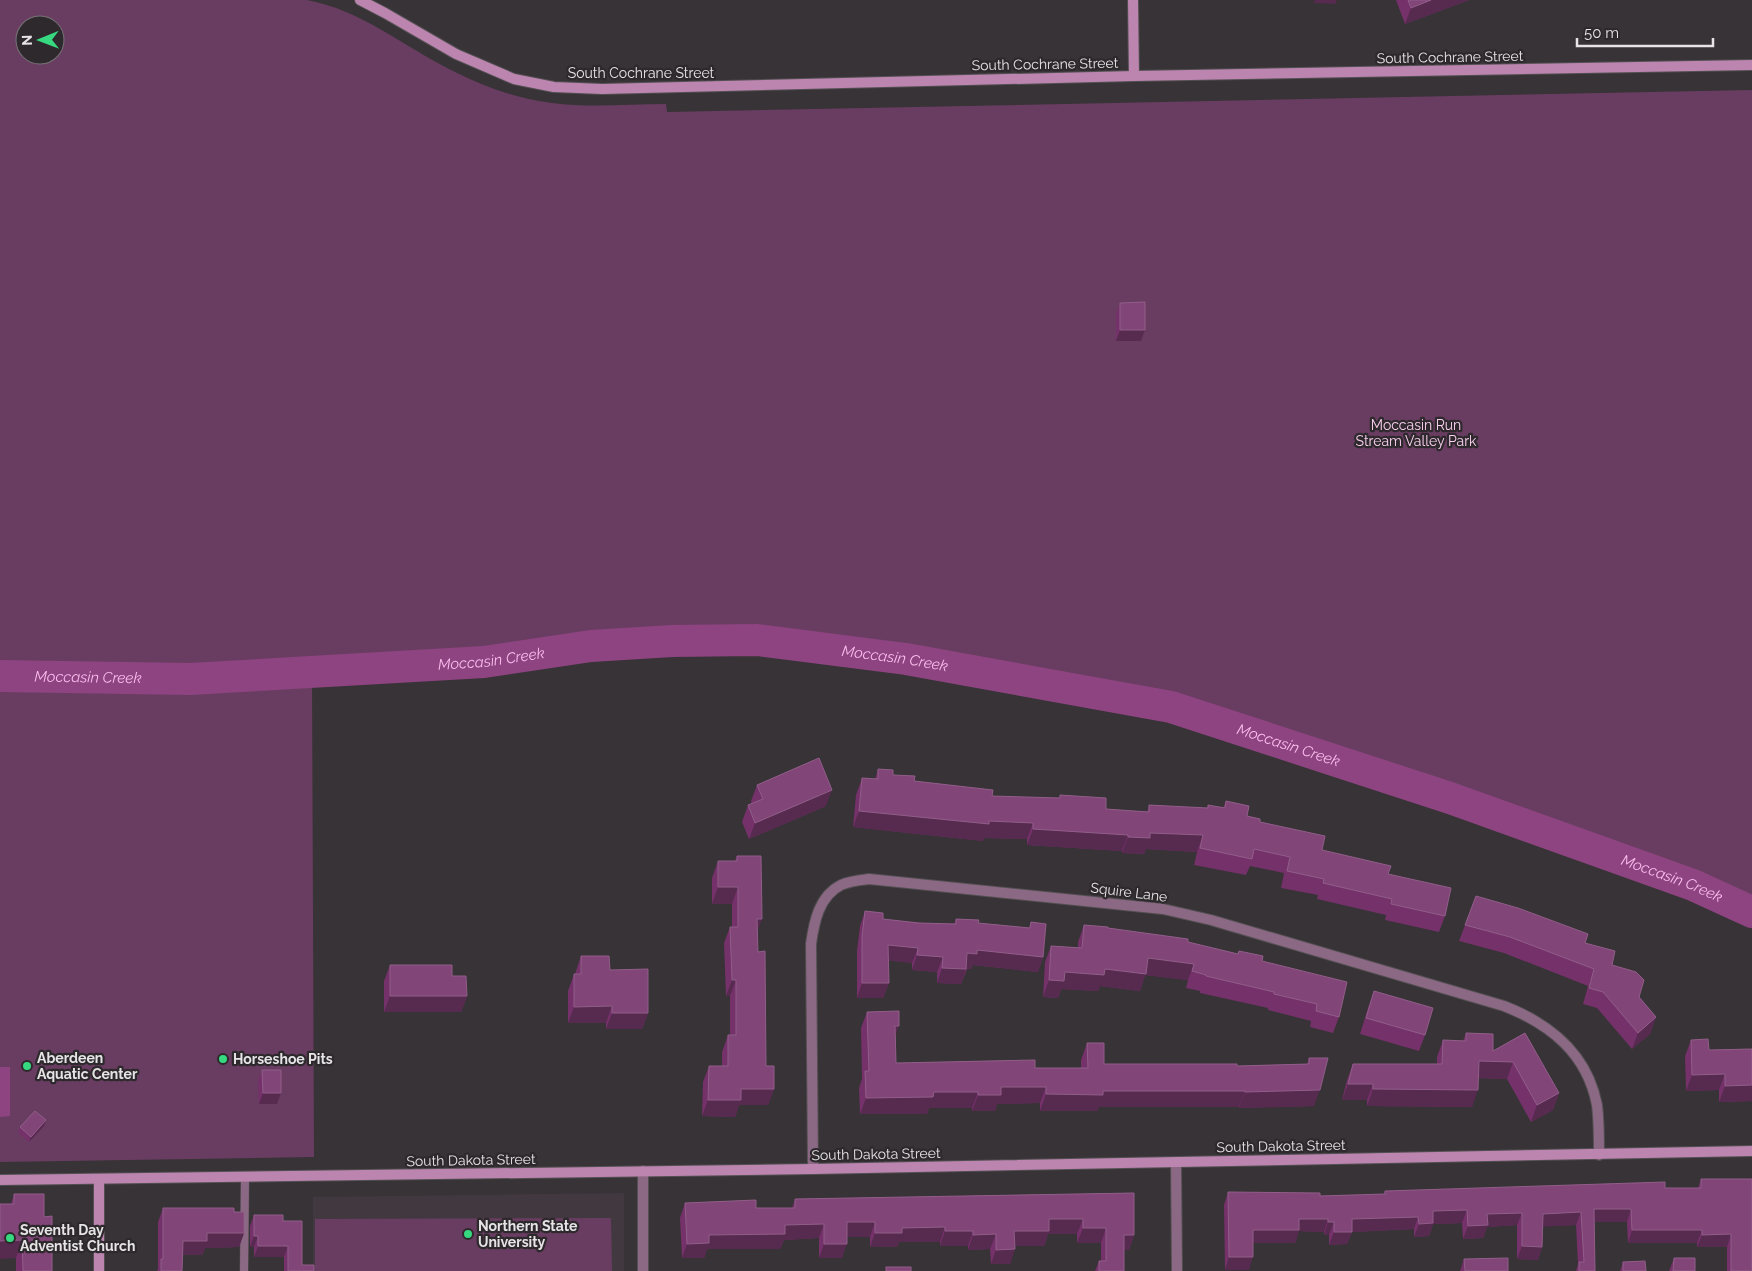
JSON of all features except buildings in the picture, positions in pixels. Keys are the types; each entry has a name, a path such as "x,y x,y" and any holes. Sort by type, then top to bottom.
{"street":[{"name":"South Cochrane Street","path":"360,0 456,54 514,79 554,87 602,89 1134,76 1752,66"},
{"path":"1133,0 1134,76"},
{"name":"Squire Lane","path":"813,1169 811,944 814,924 819,908 828,895 841,885 854,881 869,880 1163,909 1211,920 1504,1006 1528,1015 1549,1028 1565,1042 1579,1060 1590,1082 1596,1104 1600,1155"},
{"name":"South Dakota Street","path":"0,1180 813,1169 1752,1151"},
{"path":"1176,1162 1176,1271"},
{"path":"643,1171 643,1271"},
{"path":"99,1179 99,1271"}],"lane":[{"path":"244,1271 245,1177"}],"shaded area":[{"path":"0,1067 10,1067 10,1116 0,1117"},
{"name":"Northern State University","path":"624,1193 624,1271 313,1271 313,1197"}],"green space":[{"name":"Moccasin Run Stream Valley Park","path":"0,0 307,0 327,5 364,20 433,61 475,81 513,95 539,101 595,106 666,104 667,112 1752,90 1752,912 1693,885 1450,798 1171,707 906,659 757,640 672,641 591,646 484,662 312,672 314,1157 0,1162"},
{"name":"Northern State University","path":"611,1218 612,1271 315,1271 315,1219"}],"waterway":[{"name":"Moccasin Creek","path":"0,676 190,679 484,662 591,646 672,641 757,640 906,659 1171,707 1450,798 1693,885 1752,912"}],"place":[{"name":"Horseshoe Pits","path":"223,1059"},
{"name":"Aberdeen Aquatic Center","path":"27,1066"},
{"name":"Northern State University","path":"468,1234"},
{"name":"Seventh Day Adventist Church","path":"10,1238"}]}
